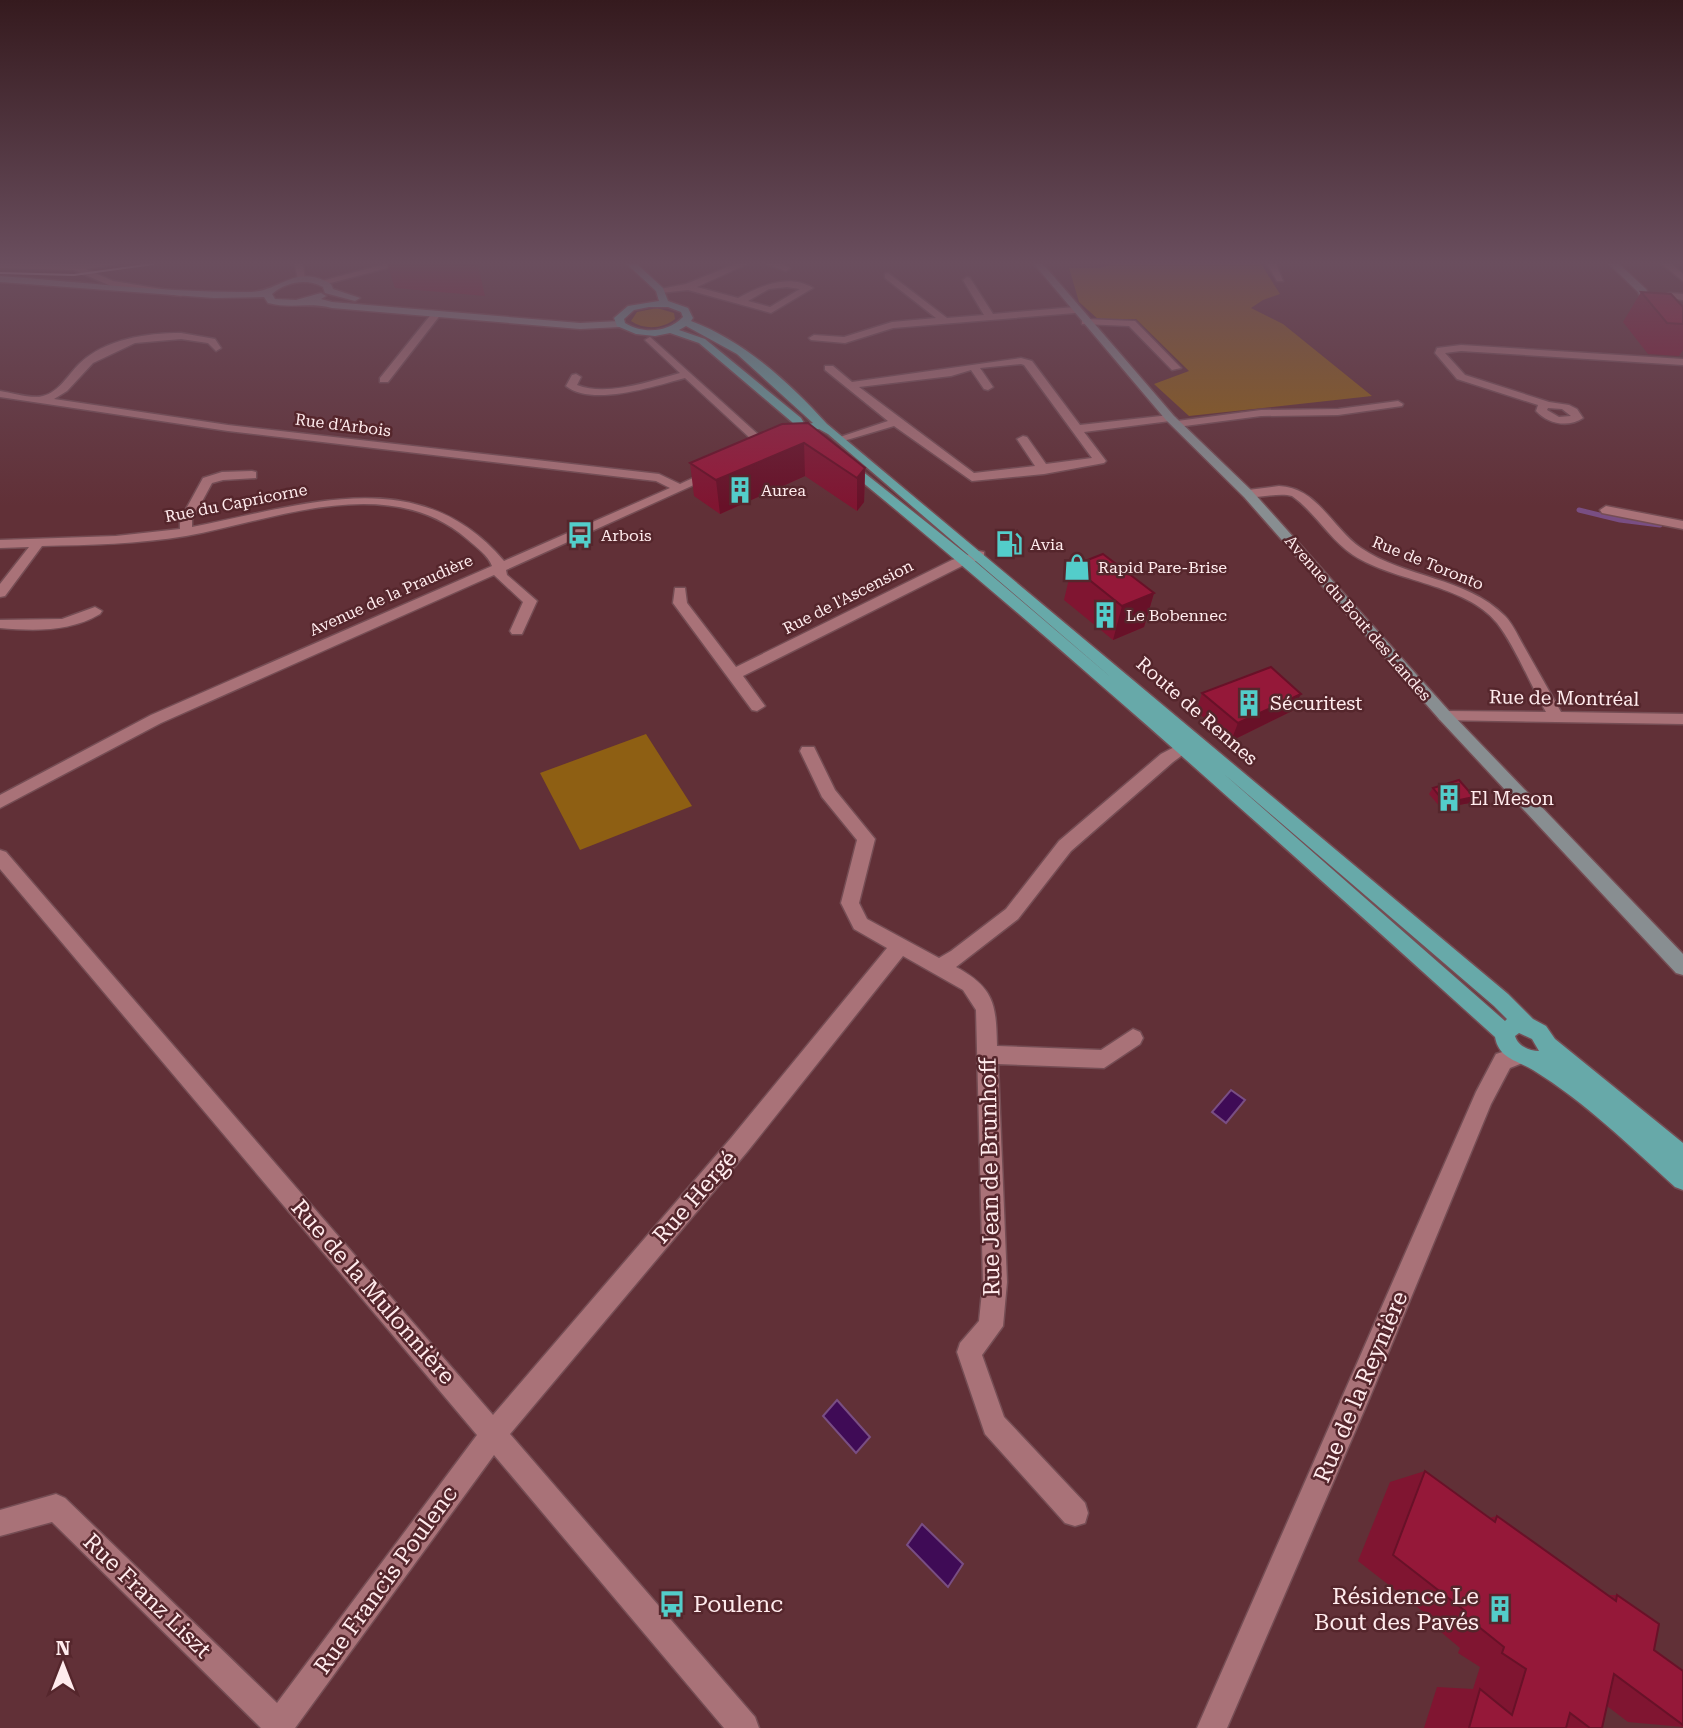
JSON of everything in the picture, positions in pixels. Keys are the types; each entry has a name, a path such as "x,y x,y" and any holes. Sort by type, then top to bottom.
{"main road":[{"path":"707,345 797,419 810,437 831,439 838,436"},
{"path":"729,345 793,396 822,425"},
{"path":"810,437 811,426 822,425"},
{"name":"Route de Rennes","path":"822,425 832,428 1184,748 1505,1032"},
{"name":"Route de Rennes","path":"834,453 972,557 1501,1000 1526,1026 1545,1038 1535,1054"},
{"path":"1526,1026 1509,1027 1505,1032 1505,1040 1535,1054 1683,1157"},
{"path":"1535,1054 1683,1179"}],"street":[{"path":"44,400 62,390 75,373 91,360 126,345"},
{"path":"383,380 411,345"},
{"path":"655,345 772,447 810,437"},
{"name":"Avenue du Bout des Landes","path":"1105,345 1174,421 1248,494 1445,716 1682,963"},
{"path":"1153,345 1176,368"},
{"path":"1548,405 1461,377 1440,353 1446,348 1461,348 1683,362"},
{"path":"829,368 850,385 896,422 972,477 1100,461 1028,363 1015,361 973,366 951,373 850,385"},
{"path":"973,366 988,387"},
{"path":"576,377 570,386 575,389 604,391 635,388 687,374"},
{"name":"Rue d'Arbois","path":"0,394 228,428 659,478 680,488"},
{"path":"1078,429 1261,413 1338,412 1398,404"},
{"path":"838,436 896,422"},
{"path":"1023,439 1044,470"},
{"name":"Avenue de la Praudière","path":"0,802 156,719 731,465"},
{"path":"186,532 186,520 207,481 252,475"},
{"name":"Rue de Toronto","path":"1248,494 1280,490 1296,493 1359,553 1453,589 1491,609 1502,620 1557,718"},
{"name":"Rue du Capricorne","path":"0,544 186,532 307,505 351,502 407,504 433,511 448,520 498,561 501,576 530,601 517,632"},
{"path":"1606,510 1683,525"},
{"path":"0,593 38,542"},
{"name":"Rue de l'Ascension","path":"734,674 972,557"},
{"path":"680,591 680,603 757,706"},
{"path":"0,624 56,623 85,618 95,611"},
{"name":"Rue de Montréal","path":"1445,716 1683,719"},
{"path":"807,751 828,793 866,839 850,903 860,924 896,952 939,967 958,957 1012,914 1065,846 1167,758 1184,748"},
{"name":"Rue de la Mulonnière","path":"0,857 744,1728"},
{"name":"Rue Hergé","path":"494,1433 739,1145 896,952"},
{"name":"Rue Jean de Brunhoff","path":"939,967 970,984 986,1008 995,1282 991,1326 970,1352 994,1425 1075,1513"},
{"path":"988,1055 1104,1059 1133,1038"},
{"name":"Rue de la Reynière","path":"1212,1728 1362,1388 1482,1099 1503,1061 1535,1054"},
{"name":"Rue Francis Poulenc","path":"278,1727 494,1433"},
{"name":"Rue Franz Liszt","path":"1,1523 56,1507 278,1727"}],"shaded area":[{"path":"1162,345 1309,345 1372,396 1189,416 1154,384 1189,371"},
{"path":"646,734 692,806 580,850 540,773"},
{"path":"1231,1090 1245,1100 1226,1123 1212,1112"},
{"path":"837,1400 870,1437 856,1453 823,1416"},
{"path":"922,1524 963,1564 948,1587 907,1545"}],"building":[{"path":"808,423 865,468 857,478 804,443 716,480 690,463 782,424"},
{"path":"1103,554 1154,593 1122,606 1072,566"},
{"path":"1271,667 1301,694 1238,723 1202,693"},
{"path":"1459,780 1474,797 1445,803 1433,788"},
{"path":"1425,1471 1495,1522 1497,1516 1616,1601 1617,1595 1659,1624 1654,1650 1683,1671 1683,1725 1614,1674 1602,1728 1590,1728 1570,1713 1566,1728 1469,1728 1480,1689 1512,1715 1526,1669 1502,1653 1504,1647 1464,1615 1465,1611 1393,1555"}],"waterway":[{"path":"1579,510 1620,520 1660,525"}],"place":[{"name":"Aurea","path":"740,490"},
{"name":"Arbois","path":"580,535"},
{"name":"Avia","path":"1009,544"},
{"name":"Rapid Pare-Brise","path":"1077,567"},
{"name":"Le Bobennec","path":"1105,615"},
{"name":"Sécuritest","path":"1249,703"},
{"name":"El Meson","path":"1449,798"},
{"name":"Poulenc","path":"672,1604"},
{"name":"Résidence Le Bout des Pavés","path":"1500,1609"}]}
